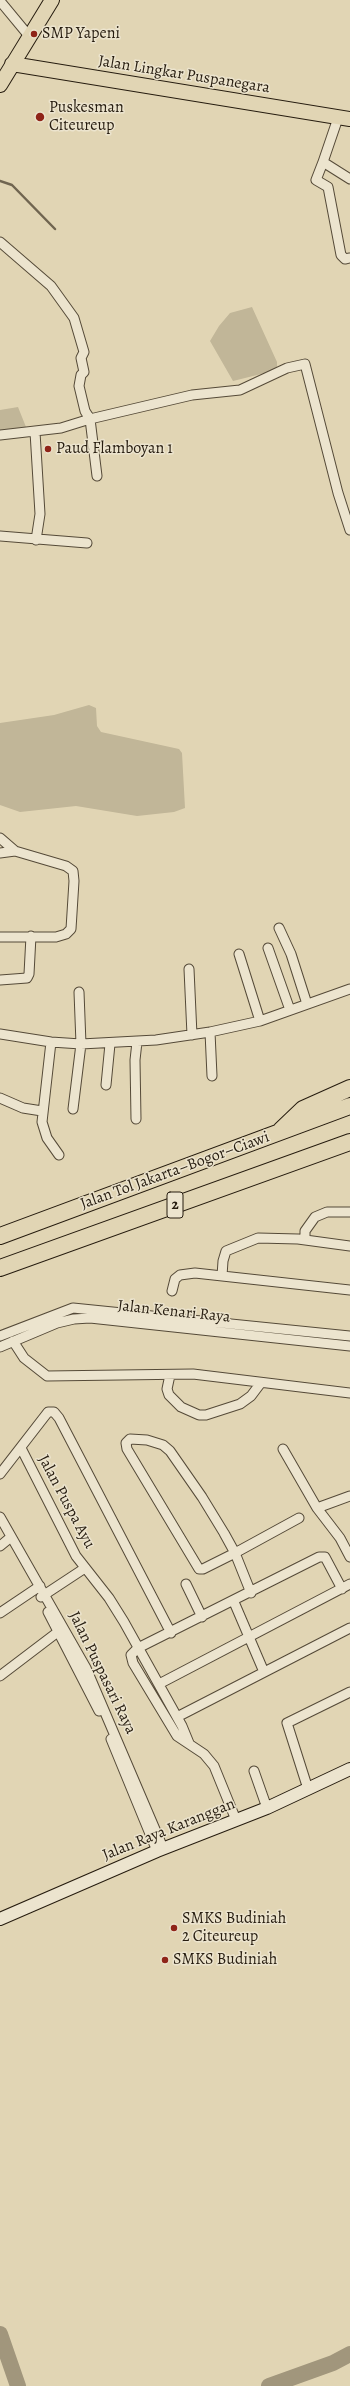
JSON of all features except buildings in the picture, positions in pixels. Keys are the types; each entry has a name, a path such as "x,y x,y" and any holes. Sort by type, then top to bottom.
{"highway":[{"path":"278,1133 303,1109 350,1088"},
{"name":"Jalan Tol Jakarta–Bogor–Ciawi","path":"0,1236 350,1106"},
{"name":"Jalan Tol Jakarta–Bogor–Ciawi","path":"0,1268 350,1142"}],"main road":[{"path":"0,85 52,0"},
{"name":"Jalan Lingkar Puspanegara","path":"12,64 344,118"}],"street":[{"path":"1,7 29,36"},
{"path":"344,118 316,180 328,187 341,255 345,259 350,258"},
{"path":"324,162 350,179"},
{"path":"0,242 52,286 74,318 84,352 81,358 84,372 81,375 80,386 85,411 90,419 97,476"},
{"path":"0,435 61,428 90,419 192,395 244,389 287,368 305,364 338,493 350,530"},
{"path":"35,432 40,514 36,540"},
{"path":"0,536 87,543"},
{"path":"0,838 15,851"},
{"path":"0,853 15,851 61,863 73,871 74,877 71,929 62,937 0,937"},
{"path":"279,928 291,954 307,1004"},
{"path":"0,980 27,978 29,974 31,936"},
{"path":"268,948 290,1010"},
{"path":"239,954 260,1021"},
{"path":"189,969 192,1035"},
{"path":"0,1034 51,1042 81,1044 137,1042 192,1035 260,1021 350,989"},
{"path":"73,1109 81,1044 78,992"},
{"path":"210,1032 212,1076"},
{"path":"51,1042 42,1111 42,1122 47,1138 59,1155"},
{"path":"136,1119 135,1060 137,1042"},
{"path":"106,1085 110,1044"},
{"path":"0,1098 23,1108 42,1111"},
{"path":"305,1240 305,1231 315,1217 327,1212 350,1212"},
{"path":"222,1276 224,1254 247,1241 258,1238 305,1240 350,1246"},
{"path":"172,1291 175,1279 185,1273 350,1290"},
{"name":"Jalan Kenari Raya","path":"0,1347 13,1341 22,1332 73,1308 350,1336"},
{"path":"106,1311 106,1320"},
{"name":"Jalan Kenari Raya","path":"0,1336 74,1319 106,1320 350,1346"},
{"path":"328,1343 329,1334"},
{"path":"13,1341 24,1358 47,1376 170,1376 193,1374 260,1384 350,1393"},
{"path":"170,1376 167,1389 168,1395 181,1407 199,1415 206,1415 240,1404 251,1396 260,1384"},
{"path":"0,1474 48,1412 54,1412 59,1418 171,1633"},
{"path":"252,1593 235,1553 202,1497 170,1451 156,1442 138,1438 129,1440 126,1444 127,1449 197,1568 203,1569 235,1553 299,1518"},
{"name":"Jalan Puspa Ayu","path":"21,1448 76,1556 109,1598 177,1716 189,1743"},
{"path":"283,1449 317,1508 340,1538 350,1557"},
{"path":"317,1508 350,1496"},
{"name":"Jalan Puspasari Raya","path":"0,1517 6,1541"},
{"name":"Jalan Puspasari Raya","path":"0,1528 6,1541 43,1595 61,1629 160,1849"},
{"path":"159,1684 346,1586 323,1556 234,1602 138,1648 131,1654 133,1663 174,1731 181,1740 189,1743 204,1754 214,1766 236,1820"},
{"name":"Jalan Puspa Ayu","path":"43,1595 85,1568"},
{"path":"186,1584 202,1617"},
{"path":"0,1606 36,1585"},
{"path":"0,1613 36,1585"},
{"path":"234,1602 264,1672"},
{"path":"177,1716 350,1628"},
{"path":"0,1676 61,1629"},
{"path":"308,1789 287,1723 350,1692"},
{"name":"Jalan Raya Karanggan","path":"0,1919 160,1849 266,1808 350,1769"},
{"path":"254,1772 266,1808"}],"shaded area":[{"path":"252,307 277,362 277,370 233,381 210,341 219,326 230,313"},
{"path":"18,407 26,427 0,430 0,410"},
{"path":"89,705 96,708 97,726 101,732 179,749 182,753 185,808 174,812 137,816 76,806 20,812 0,805 0,723 54,715"}],"waterway":[{"path":"0,181 12,185 55,229"},
{"path":"0,2334 18,2386"},
{"path":"269,2386 333,2363 350,2354"}],"place":[{"name":"SMP Yapeni","path":"34,34"},
{"name":"Puskesman Citeureup","path":"40,117"},
{"name":"Paud Flamboyan 1","path":"48,449"},
{"name":"SMKS Budiniah 2 Citeureup","path":"174,1928"},
{"name":"SMKS Budiniah","path":"165,1960"}]}
